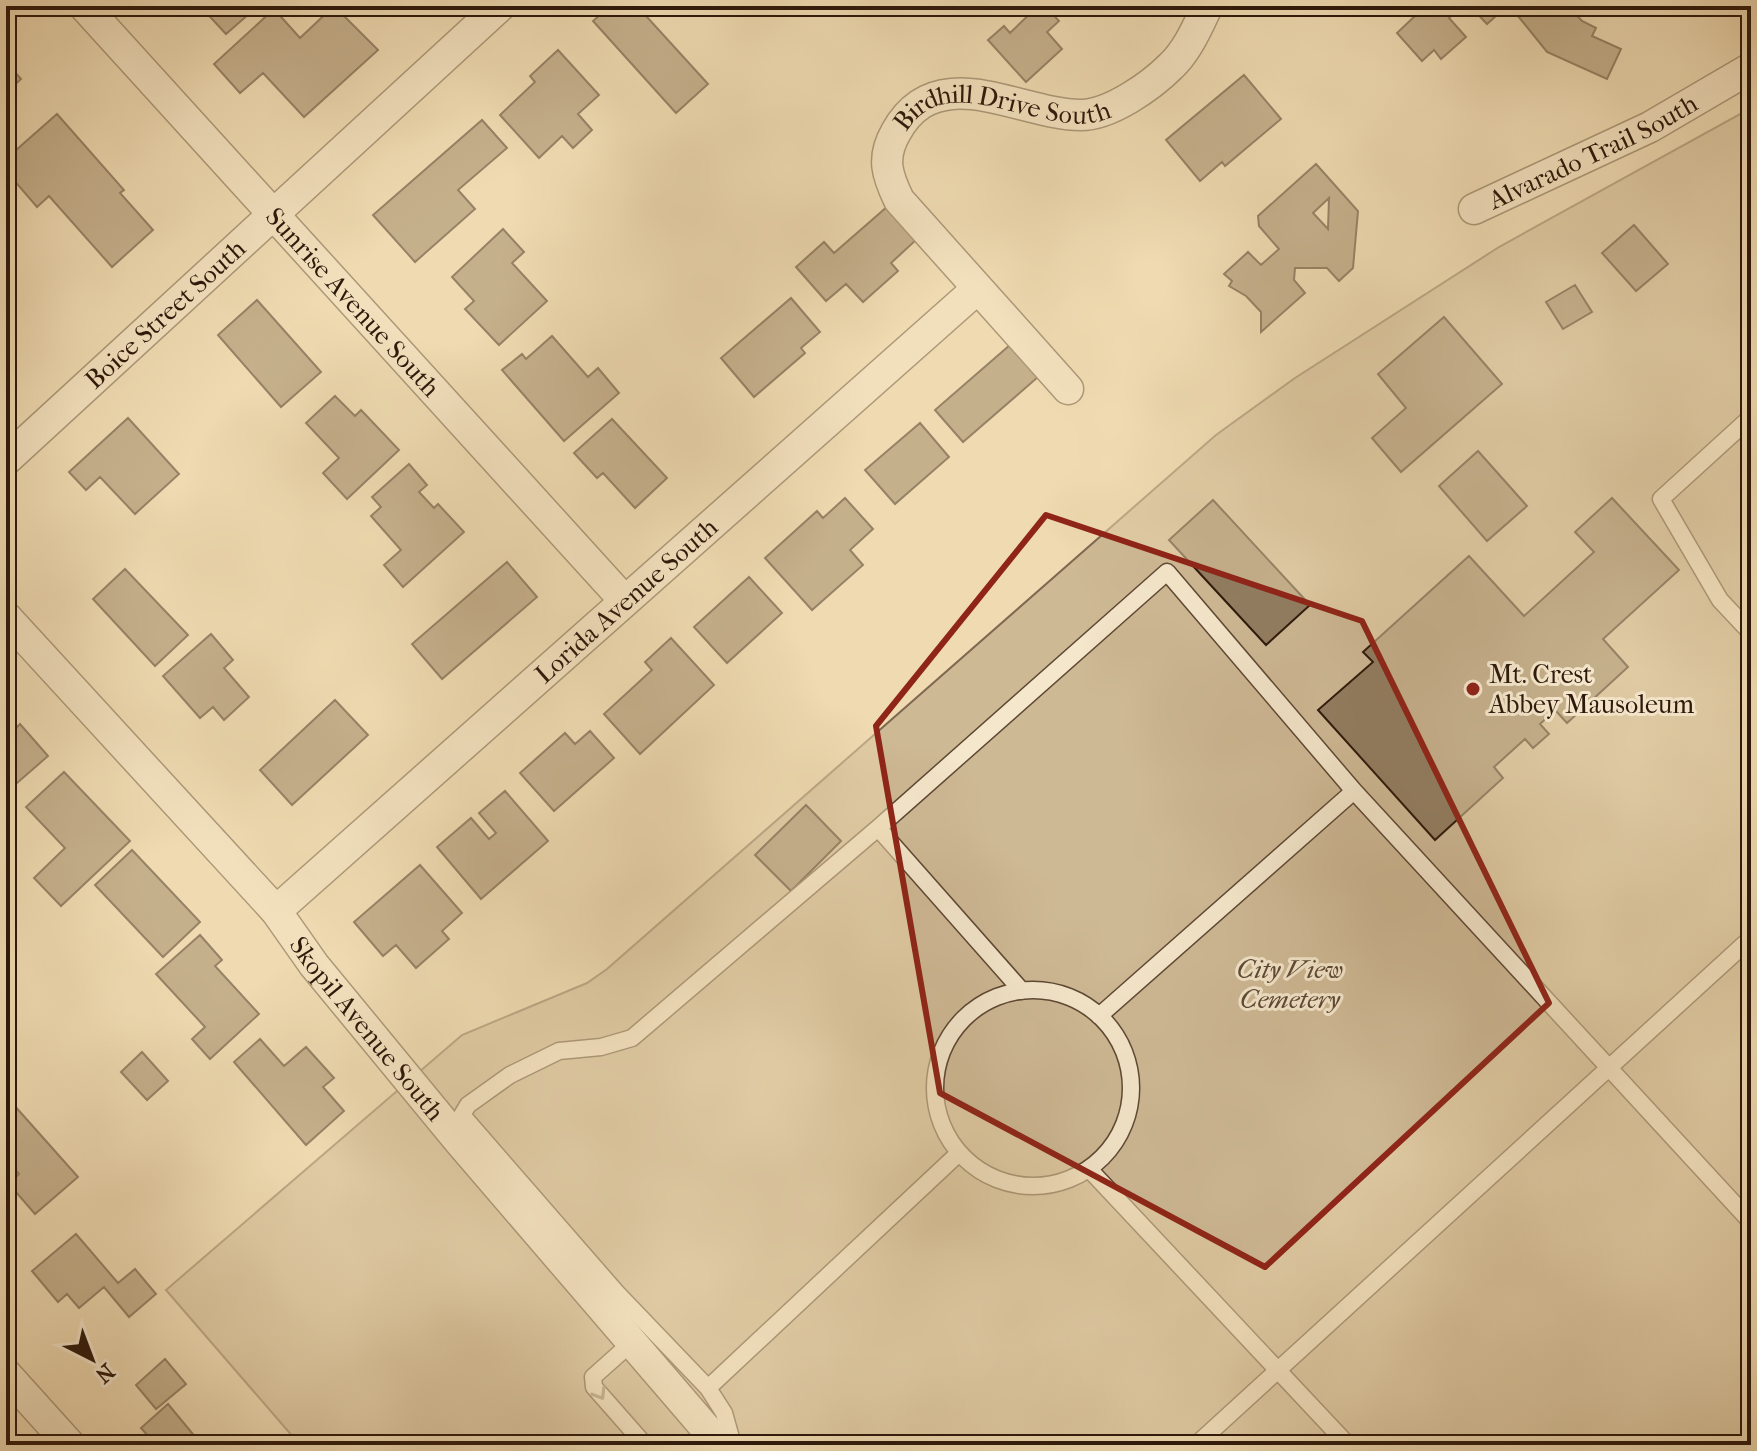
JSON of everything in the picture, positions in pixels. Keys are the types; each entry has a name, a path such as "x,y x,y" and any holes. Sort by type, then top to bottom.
{"street":[{"name":"Sunrise Avenue South","path":"84,6 624,600"},
{"name":"Boice Street South","path":"6,460 500,6"},
{"name":"Birdhill Drive South","path":"1068,389 899,200 885,172 888,147 902,121 928,99 956,94 983,95 1081,115 1109,108 1172,66 1206,9"},
{"name":"Alvarado Trail South","path":"1474,209 1650,127 1751,68"},
{"name":"Lorida Avenue South","path":"276,911 977,289"},
{"name":"Skopil Avenue South","path":"6,617 276,911 324,977 630,1344 720,1445"},
{"path":"6,1374 70,1445"}],"lane":[{"path":"1751,417 1661,499 1720,600 1751,633"},
{"path":"733,1445 724,1413 708,1388 616,1292 462,1115 468,1105 510,1075 559,1051 601,1047 632,1038 878,828 1167,572 1354,791 1751,1222"},
{"path":"1099,1016 1354,791"},
{"path":"878,828 1022,991"},
{"path":"1196,1445 1608,1065 1751,938"},
{"path":"1022,991 1050,992 1077,1000 1099,1016 1118,1039 1129,1066 1131,1095 1124,1124 1110,1149 1089,1169 1063,1182 1035,1187 1006,1183 980,1172 959,1153 942,1128 935,1098 937,1068 948,1039 967,1015 992,999 1022,991"},
{"path":"708,1388 959,1153"},
{"path":"1089,1169 1348,1445"},
{"path":"630,1344 593,1377 594,1387 645,1445"}],"highlighted area":[{"path":"1046,515 1362,621 1549,1003 1265,1267 940,1093 876,726"}],"green space":[{"name":"City View Cemetery","path":"1751,108 1751,1445 300,1445 166,1290 462,1035 587,983 607,969 1216,435 1295,378 1499,247"}],"building":[{"path":"200,6 258,6 226,34"},
{"path":"334,6 378,50 304,117 263,73 240,93 214,64 274,9 300,38"},
{"path":"610,6 637,6 708,84 676,113 593,21"},
{"path":"1038,6 1045,6 1059,21 1047,32 1062,49 1026,82 988,40 1004,26 1010,33"},
{"path":"1412,6 1461,6 1449,18 1466,37 1441,59 1434,50 1422,61 1397,33 1417,14"},
{"path":"1470,6 1507,6 1487,24"},
{"path":"1529,6 1568,6 1582,21 1596,28 1592,36 1621,49 1607,79 1547,52 1518,16"},
{"path":"558,50 599,95 578,114 592,130 573,148 562,136 539,158 500,115 535,82 530,76"},
{"path":"6,62 21,79 6,93"},
{"path":"1244,75 1281,119 1225,166 1222,162 1200,181 1166,140"},
{"path":"57,114 124,190 120,193 153,230 112,267 49,196 37,207 6,171 6,159"},
{"path":"482,120 507,148 458,190 475,209 415,262 373,215"},
{"path":"1316,164 1358,211 1353,268 1339,281 1327,268 1295,268 1294,280 1305,293 1261,332 1261,312 1246,296 1229,286 1232,281 1224,274 1248,252 1261,265 1279,249 1259,226 1258,216","holes":["1329,198 1328,229 1313,213"]},
{"path":"888,206 917,239 891,263 898,271 863,302 846,284 826,301 796,267 824,242 834,253"},
{"path":"1634,225 1668,264 1636,291 1602,253"},
{"path":"503,229 524,252 512,263 547,301 499,345 465,309 474,301 452,277"},
{"path":"1575,285 1592,312 1563,329 1546,302"},
{"path":"791,298 820,332 801,348 805,353 754,397 721,358"},
{"path":"257,300 321,372 281,407 218,335"},
{"path":"1444,317 1502,384 1401,472 1372,438 1406,408 1378,374"},
{"path":"552,336 588,377 598,368 619,393 564,441 502,370 522,354 526,359"},
{"path":"1010,345 1038,377 963,442 935,410"},
{"path":"335,396 355,416 361,410 399,450 347,499 323,473 339,458 306,423"},
{"path":"128,418 179,474 135,514 100,477 86,490 69,472"},
{"path":"612,419 667,478 635,508 603,473 597,478 574,453"},
{"path":"920,423 949,457 895,504 865,470"},
{"path":"1478,451 1527,506 1487,541 1439,486"},
{"path":"409,464 427,485 419,492 434,508 438,504 464,532 403,587 384,565 401,550 371,516 381,507 372,497"},
{"path":"845,498 873,529 850,550 863,565 812,610 765,558 817,511 823,518"},
{"name":"Mt. Crest Abbey Mausoleum","path":"1612,498 1679,570 1603,639 1628,667 1567,723 1555,710 1540,724 1549,734 1533,748 1525,739 1494,767 1503,778 1435,840 1318,710 1373,662 1363,652 1469,556 1524,616 1594,552 1575,532"},
{"path":"1213,500 1310,605 1266,645 1169,540"},
{"path":"507,562 537,597 442,679 412,644"},
{"path":"125,569 188,635 155,666 93,599"},
{"path":"749,577 782,613 727,663 694,627"},
{"path":"211,634 233,660 224,668 249,697 224,720 213,707 200,718 163,676"},
{"path":"671,638 714,685 640,754 604,714 652,670 645,662"},
{"path":"335,700 368,735 292,805 260,770"},
{"path":"6,717 16,728 20,724 48,756 9,790"},
{"path":"590,731 614,758 554,811 520,773 565,733 575,744"},
{"path":"64,772 130,841 61,906 34,878 65,848 26,807"},
{"path":"505,791 548,841 481,899 437,847 471,818 489,839 496,833 479,813"},
{"path":"806,805 841,841 791,891 755,855"},
{"path":"132,850 200,922 163,957 95,885"},
{"path":"420,865 462,913 442,931 449,939 416,968 396,945 383,956 354,922"},
{"path":"200,935 222,960 215,966 259,1014 210,1059 192,1039 205,1027 156,974"},
{"path":"260,1039 284,1066 306,1047 334,1078 323,1087 344,1111 306,1145 234,1062"},
{"path":"142,1052 168,1081 147,1100 121,1072"},
{"path":"13,1104 78,1177 35,1214 9,1184 19,1174 6,1159 6,1110"},
{"path":"76,1234 118,1283 135,1269 156,1294 129,1317 104,1287 79,1308 67,1294 58,1302 32,1271"},
{"path":"165,1359 186,1384 156,1409 136,1385"},
{"path":"168,1404 202,1445 139,1445 149,1437 141,1428"}],"place":[{"name":"Mt. Crest Abbey Mausoleum","path":"1473,689"}]}
